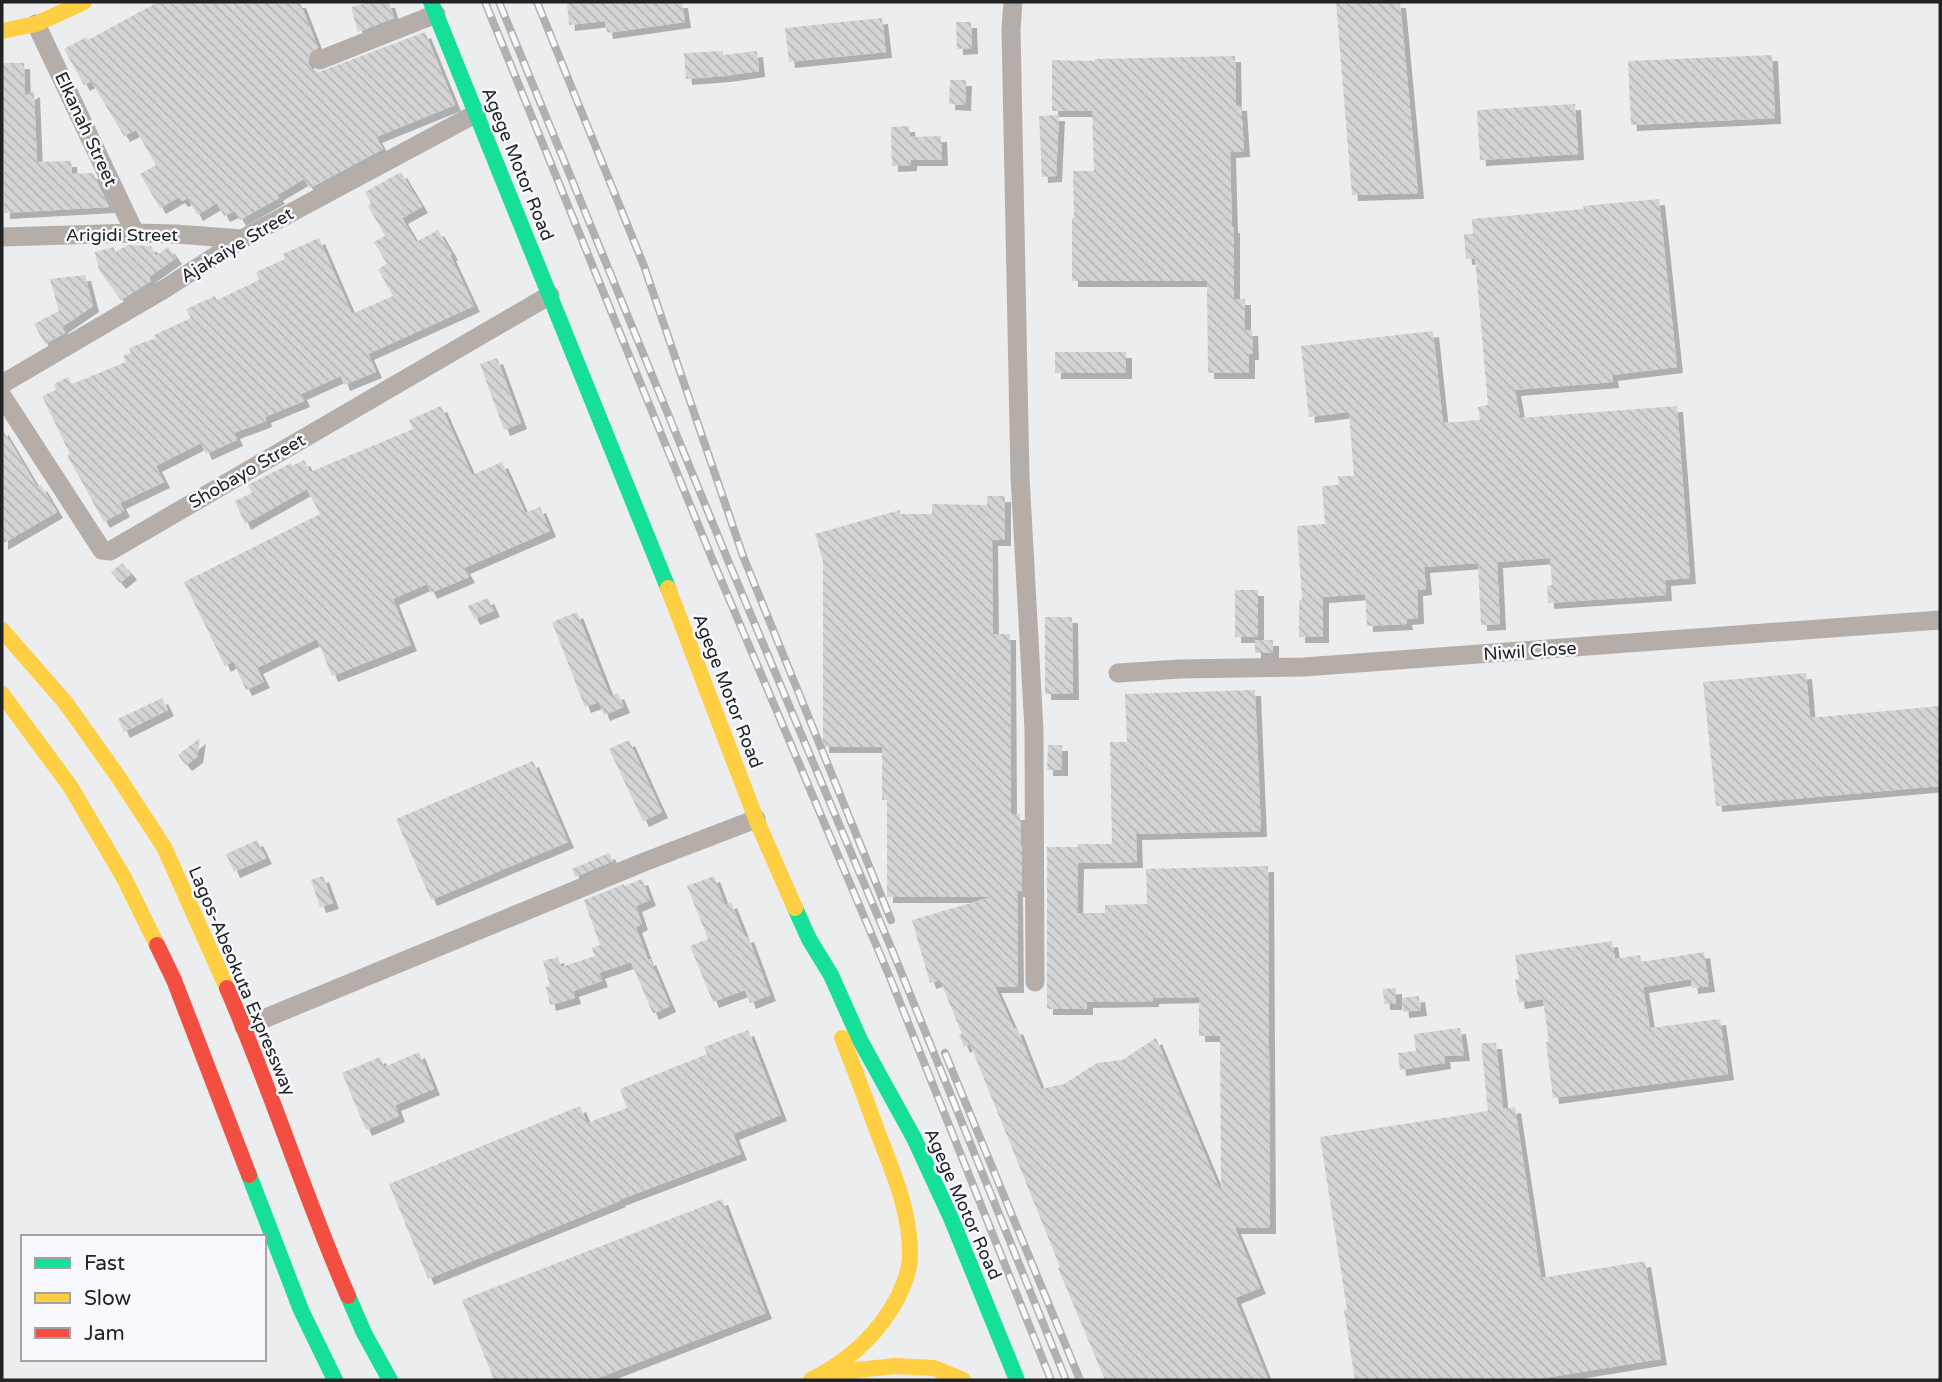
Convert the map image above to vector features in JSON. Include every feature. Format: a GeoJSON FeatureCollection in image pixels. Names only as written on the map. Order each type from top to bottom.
{"type":"FeatureCollection","features":[{"type":"Feature","properties":{"kind":"main road"},"geometry":{"type":"LineString","coordinates":[[2,31],[36,24],[84,2]]}},
{"type":"Feature","properties":{"kind":"main road","name":"Agege Motor Road"},"geometry":{"type":"LineString","coordinates":[[433,8],[551,295],[705,682],[756,819],[809,939],[831,975],[860,1040],[914,1138],[951,1218],[1017,1380]]}},
{"type":"Feature","properties":{"kind":"main road","name":"Lagos-Abeokuta Expressway"},"geometry":{"type":"LineString","coordinates":[[2,631],[65,702],[164,847],[244,1027],[327,1247],[364,1333],[390,1380]]}},
{"type":"Feature","properties":{"kind":"main road"},"geometry":{"type":"LineString","coordinates":[[2,694],[71,786],[124,878],[174,980],[301,1310],[335,1380]]}},
{"type":"Feature","properties":{"kind":"main road"},"geometry":{"type":"LineString","coordinates":[[809,939],[824,990],[901,1192],[910,1259],[903,1284],[877,1332],[819,1377]]}},
{"type":"Feature","properties":{"kind":"main road"},"geometry":{"type":"LineString","coordinates":[[819,1377],[895,1366],[934,1368],[962,1380]]}},
{"type":"Feature","properties":{"kind":"street"},"geometry":{"type":"LineString","coordinates":[[1013,2],[1011,43],[1020,477],[1034,730],[1035,982]]}},
{"type":"Feature","properties":{"kind":"street"},"geometry":{"type":"LineString","coordinates":[[320,60],[433,8]]}},
{"type":"Feature","properties":{"kind":"street","name":"Elkanah Street"},"geometry":{"type":"LineString","coordinates":[[36,24],[135,233]]}},
{"type":"Feature","properties":{"kind":"street","name":"Ajakaiye Street"},"geometry":{"type":"LineString","coordinates":[[2,384],[166,288],[242,239],[477,113]]}},
{"type":"Feature","properties":{"kind":"street","name":"Arigidi Street"},"geometry":{"type":"LineString","coordinates":[[2,237],[176,233],[242,239]]}},
{"type":"Feature","properties":{"kind":"street","name":"Shobayo Street"},"geometry":{"type":"LineString","coordinates":[[2,396],[102,550],[110,551],[551,295]]}},
{"type":"Feature","properties":{"kind":"street","name":"Niwil Close"},"geometry":{"type":"LineString","coordinates":[[1118,673],[1318,666],[1940,620]]}},
{"type":"Feature","properties":{"kind":"street"},"geometry":{"type":"LineString","coordinates":[[244,1027],[756,819]]}},
{"type":"Feature","properties":{"kind":"building"},"geometry":{"type":"Polygon","coordinates":[[[158,2],[300,2],[318,48],[310,53],[308,64],[319,72],[425,32],[455,105],[376,137],[383,149],[310,188],[304,179],[277,195],[279,198],[240,220],[235,211],[224,216],[217,203],[197,215],[188,198],[182,201],[179,197],[160,208],[140,174],[156,165],[136,130],[124,136],[91,81],[84,85],[64,49],[86,37],[88,40],[158,2]]]}},
{"type":"Feature","properties":{"kind":"building"},"geometry":{"type":"Polygon","coordinates":[[[370,2],[389,2],[394,18],[358,32],[351,7],[370,2]]]}},
{"type":"Feature","properties":{"kind":"building"},"geometry":{"type":"Polygon","coordinates":[[[567,2],[682,2],[685,22],[607,33],[605,21],[569,25],[567,2]]]}},
{"type":"Feature","properties":{"kind":"building"},"geometry":{"type":"Polygon","coordinates":[[[1336,2],[1400,2],[1418,193],[1352,195],[1336,2]]]}},
{"type":"Feature","properties":{"kind":"building"},"geometry":{"type":"Polygon","coordinates":[[[882,18],[886,52],[789,62],[785,28],[882,18]]]}},
{"type":"Feature","properties":{"kind":"building"},"geometry":{"type":"Polygon","coordinates":[[[956,22],[971,22],[972,48],[957,49],[956,22]]]}},
{"type":"Feature","properties":{"kind":"building"},"geometry":{"type":"Polygon","coordinates":[[[723,51],[723,55],[757,51],[759,71],[686,79],[684,53],[723,51]]]}},
{"type":"Feature","properties":{"kind":"building"},"geometry":{"type":"Polygon","coordinates":[[[1772,55],[1775,118],[1631,125],[1628,61],[1772,55]]]}},
{"type":"Feature","properties":{"kind":"building"},"geometry":{"type":"Polygon","coordinates":[[[1235,56],[1236,105],[1241,105],[1244,151],[1230,152],[1234,299],[1245,299],[1245,330],[1252,330],[1253,354],[1249,354],[1249,373],[1208,373],[1207,281],[1072,281],[1073,171],[1094,171],[1092,111],[1052,111],[1052,60],[1235,56]]]}},
{"type":"Feature","properties":{"kind":"building"},"geometry":{"type":"Polygon","coordinates":[[[2,63],[24,63],[25,96],[34,91],[37,162],[71,161],[72,174],[93,173],[109,207],[4,213],[2,63]]]}},
{"type":"Feature","properties":{"kind":"building"},"geometry":{"type":"Polygon","coordinates":[[[950,80],[966,80],[965,105],[949,104],[950,80]]]}},
{"type":"Feature","properties":{"kind":"building"},"geometry":{"type":"Polygon","coordinates":[[[1575,104],[1578,154],[1480,160],[1477,110],[1575,104]]]}},
{"type":"Feature","properties":{"kind":"building"},"geometry":{"type":"Polygon","coordinates":[[[1059,115],[1056,176],[1042,177],[1039,116],[1059,115]]]}},
{"type":"Feature","properties":{"kind":"building"},"geometry":{"type":"Polygon","coordinates":[[[909,126],[910,137],[941,136],[942,160],[911,160],[911,165],[892,166],[891,127],[909,126]]]}},
{"type":"Feature","properties":{"kind":"building"},"geometry":{"type":"Polygon","coordinates":[[[401,172],[422,207],[402,218],[416,242],[438,230],[452,254],[450,255],[474,306],[368,354],[376,372],[344,385],[341,376],[301,394],[304,401],[265,417],[266,421],[234,433],[237,440],[206,454],[201,443],[156,466],[164,482],[120,503],[124,511],[104,522],[67,455],[70,454],[42,396],[56,390],[54,384],[68,377],[72,384],[126,362],[123,356],[131,353],[129,348],[156,338],[154,335],[191,318],[186,309],[215,296],[217,300],[259,280],[256,272],[285,259],[283,254],[319,238],[352,314],[393,296],[378,269],[387,264],[374,242],[385,236],[368,206],[371,203],[365,192],[401,172]]]}},
{"type":"Feature","properties":{"kind":"building"},"geometry":{"type":"Polygon","coordinates":[[[1659,199],[1677,367],[1612,375],[1613,382],[1515,390],[1520,418],[1677,406],[1690,578],[1665,580],[1666,595],[1548,603],[1547,586],[1552,585],[1550,558],[1497,562],[1500,624],[1481,625],[1478,563],[1424,567],[1426,589],[1417,590],[1418,618],[1406,619],[1407,624],[1367,626],[1365,594],[1323,597],[1323,637],[1299,637],[1299,600],[1302,600],[1297,526],[1325,524],[1322,486],[1339,485],[1338,476],[1354,476],[1349,412],[1309,417],[1301,346],[1433,331],[1443,423],[1480,420],[1478,407],[1488,405],[1475,258],[1466,259],[1464,234],[1473,234],[1472,219],[1659,199]]]}},
{"type":"Feature","properties":{"kind":"building"},"geometry":{"type":"Polygon","coordinates":[[[128,245],[151,246],[156,256],[168,247],[176,258],[149,277],[151,281],[121,300],[99,270],[95,252],[114,247],[115,252],[128,245]]]}},
{"type":"Feature","properties":{"kind":"building"},"geometry":{"type":"Polygon","coordinates":[[[85,275],[93,306],[62,327],[65,333],[45,344],[34,324],[59,311],[50,279],[85,275]]]}},
{"type":"Feature","properties":{"kind":"building"},"geometry":{"type":"Polygon","coordinates":[[[1055,352],[1126,352],[1126,373],[1055,373],[1055,352]]]}},
{"type":"Feature","properties":{"kind":"building"},"geometry":{"type":"Polygon","coordinates":[[[497,358],[521,423],[504,430],[480,364],[497,358]]]}},
{"type":"Feature","properties":{"kind":"building"},"geometry":{"type":"Polygon","coordinates":[[[441,406],[472,475],[502,462],[525,513],[540,507],[550,531],[464,568],[469,577],[431,593],[427,584],[393,599],[411,645],[332,676],[317,639],[257,668],[264,682],[246,690],[233,661],[225,666],[184,582],[320,514],[307,489],[245,524],[235,501],[252,493],[248,485],[291,463],[292,466],[304,460],[310,472],[413,429],[409,420],[441,406]]]}},
{"type":"Feature","properties":{"kind":"building"},"geometry":{"type":"Polygon","coordinates":[[[2,428],[37,487],[41,485],[57,512],[2,544],[2,428]]]}},
{"type":"Feature","properties":{"kind":"building"},"geometry":{"type":"Polygon","coordinates":[[[987,496],[1005,496],[1005,540],[992,540],[993,634],[1010,634],[1011,814],[1020,814],[1022,847],[1022,891],[1017,891],[1018,987],[995,987],[1014,1029],[1017,1028],[1041,1089],[1064,1084],[1097,1063],[1122,1060],[1156,1038],[1221,1193],[1220,1036],[1199,1036],[1199,997],[1087,1002],[1087,1009],[1047,1009],[1047,847],[1112,844],[1110,742],[1127,742],[1125,694],[1255,690],[1261,831],[1136,834],[1137,862],[1078,863],[1077,913],[1105,913],[1105,905],[1147,904],[1146,869],[1268,866],[1270,1228],[1235,1228],[1260,1288],[1235,1298],[1268,1380],[1105,1380],[970,1044],[964,1047],[959,1035],[962,1034],[940,980],[930,983],[912,920],[992,897],[887,897],[887,800],[882,800],[882,747],[823,747],[823,561],[815,534],[900,510],[900,514],[932,514],[932,504],[987,505],[987,496]]]}},
{"type":"Feature","properties":{"kind":"building"},"geometry":{"type":"Polygon","coordinates":[[[122,563],[131,574],[120,583],[111,572],[122,563]]]}},
{"type":"Feature","properties":{"kind":"building"},"geometry":{"type":"Polygon","coordinates":[[[1235,590],[1258,590],[1258,637],[1235,637],[1235,590]]]}},
{"type":"Feature","properties":{"kind":"building"},"geometry":{"type":"Polygon","coordinates":[[[488,598],[494,611],[474,619],[468,606],[488,598]]]}},
{"type":"Feature","properties":{"kind":"building"},"geometry":{"type":"Polygon","coordinates":[[[577,612],[610,696],[618,693],[624,707],[604,715],[599,702],[585,707],[552,622],[577,612]]]}},
{"type":"Feature","properties":{"kind":"building"},"geometry":{"type":"Polygon","coordinates":[[[1045,617],[1072,617],[1073,694],[1045,694],[1045,617]]]}},
{"type":"Feature","properties":{"kind":"building"},"geometry":{"type":"Polygon","coordinates":[[[1255,640],[1273,640],[1273,653],[1255,653],[1255,640]]]}},
{"type":"Feature","properties":{"kind":"building"},"geometry":{"type":"Polygon","coordinates":[[[1806,673],[1810,718],[1940,706],[1940,786],[1716,806],[1703,682],[1806,673]]]}},
{"type":"Feature","properties":{"kind":"building"},"geometry":{"type":"Polygon","coordinates":[[[162,698],[168,710],[124,732],[118,719],[162,698]]]}},
{"type":"Feature","properties":{"kind":"building"},"geometry":{"type":"Polygon","coordinates":[[[200,738],[197,757],[186,765],[178,755],[200,738]]]}},
{"type":"Feature","properties":{"kind":"building"},"geometry":{"type":"Polygon","coordinates":[[[629,740],[662,812],[643,821],[609,749],[629,740]]]}},
{"type":"Feature","properties":{"kind":"building"},"geometry":{"type":"Polygon","coordinates":[[[1048,745],[1062,745],[1062,770],[1047,770],[1048,745]]]}},
{"type":"Feature","properties":{"kind":"building"},"geometry":{"type":"Polygon","coordinates":[[[533,761],[568,842],[431,900],[396,819],[533,761]]]}},
{"type":"Feature","properties":{"kind":"building"},"geometry":{"type":"Polygon","coordinates":[[[257,840],[266,858],[234,872],[226,854],[257,840]]]}},
{"type":"Feature","properties":{"kind":"building"},"geometry":{"type":"Polygon","coordinates":[[[609,853],[613,861],[575,877],[572,869],[609,853]]]}},
{"type":"Feature","properties":{"kind":"building"},"geometry":{"type":"Polygon","coordinates":[[[323,876],[333,903],[320,907],[311,880],[323,876]]]}},
{"type":"Feature","properties":{"kind":"building"},"geometry":{"type":"Polygon","coordinates":[[[714,876],[725,905],[731,902],[745,937],[748,936],[770,995],[750,1003],[745,990],[713,1002],[690,946],[708,939],[687,886],[714,876]]]}},
{"type":"Feature","properties":{"kind":"building"},"geometry":{"type":"Polygon","coordinates":[[[642,879],[650,900],[636,906],[642,924],[636,927],[670,1006],[653,1014],[631,962],[599,973],[602,981],[573,991],[575,998],[550,1005],[546,987],[550,986],[543,961],[558,957],[561,967],[595,956],[592,948],[600,945],[584,900],[642,879]]]}},
{"type":"Feature","properties":{"kind":"building"},"geometry":{"type":"Polygon","coordinates":[[[1612,941],[1615,959],[1640,955],[1641,962],[1704,952],[1709,986],[1692,988],[1691,979],[1643,987],[1650,1028],[1720,1019],[1728,1074],[1553,1098],[1543,999],[1519,1003],[1515,955],[1612,941]]]}},
{"type":"Feature","properties":{"kind":"building"},"geometry":{"type":"Polygon","coordinates":[[[1396,988],[1396,1004],[1384,1004],[1383,989],[1396,988]]]}},
{"type":"Feature","properties":{"kind":"building"},"geometry":{"type":"Polygon","coordinates":[[[1419,996],[1421,1010],[1403,1012],[1402,998],[1419,996]]]}},
{"type":"Feature","properties":{"kind":"building"},"geometry":{"type":"Polygon","coordinates":[[[1460,1028],[1464,1055],[1444,1056],[1445,1063],[1400,1070],[1398,1053],[1416,1051],[1414,1034],[1460,1028]]]}},
{"type":"Feature","properties":{"kind":"building"},"geometry":{"type":"Polygon","coordinates":[[[748,1030],[781,1115],[733,1134],[741,1154],[619,1200],[428,1279],[389,1184],[580,1106],[587,1123],[627,1108],[620,1089],[707,1054],[704,1047],[748,1030]]]}},
{"type":"Feature","properties":{"kind":"building"},"geometry":{"type":"Polygon","coordinates":[[[1481,1043],[1496,1043],[1503,1109],[1515,1107],[1541,1278],[1645,1261],[1661,1359],[1532,1380],[1355,1380],[1344,1310],[1347,1309],[1320,1137],[1488,1111],[1481,1043]]]}},
{"type":"Feature","properties":{"kind":"building"},"geometry":{"type":"Polygon","coordinates":[[[419,1052],[434,1089],[395,1105],[399,1116],[366,1130],[342,1073],[380,1057],[384,1067],[419,1052]]]}},
{"type":"Feature","properties":{"kind":"building"},"geometry":{"type":"Polygon","coordinates":[[[722,1199],[766,1313],[593,1380],[494,1380],[462,1300],[722,1199]]]}},
{"type":"Feature","properties":{"kind":"railway"},"geometry":{"type":"LineString","coordinates":[[485,2],[713,561],[891,980],[1051,1380]]}},
{"type":"Feature","properties":{"kind":"railway"},"geometry":{"type":"LineString","coordinates":[[499,2],[727,558],[895,957],[1066,1380]]}},
{"type":"Feature","properties":{"kind":"railway"},"geometry":{"type":"LineString","coordinates":[[537,2],[644,266],[743,556],[891,920]]}},
{"type":"Feature","properties":{"kind":"railway"},"geometry":{"type":"LineString","coordinates":[[945,1053],[1080,1380]]}},
{"type":"Feature","properties":{"kind":"traffic: fast"},"geometry":{"type":"LineString","coordinates":[[431,2],[668,588]]}},
{"type":"Feature","properties":{"kind":"traffic: fast"},"geometry":{"type":"LineString","coordinates":[[795,908],[809,939],[831,975],[860,1040],[914,1138],[951,1218],[1017,1380]]}},
{"type":"Feature","properties":{"kind":"traffic: fast"},"geometry":{"type":"LineString","coordinates":[[249,1175],[301,1310],[335,1380]]}},
{"type":"Feature","properties":{"kind":"traffic: fast"},"geometry":{"type":"LineString","coordinates":[[348,1296],[364,1333],[390,1380]]}},
{"type":"Feature","properties":{"kind":"traffic: slow"},"geometry":{"type":"LineString","coordinates":[[2,31],[36,24],[84,2]]}},
{"type":"Feature","properties":{"kind":"traffic: slow"},"geometry":{"type":"LineString","coordinates":[[668,588],[756,819],[795,908]]}},
{"type":"Feature","properties":{"kind":"traffic: slow"},"geometry":{"type":"LineString","coordinates":[[2,630],[65,702],[164,847],[227,988]]}},
{"type":"Feature","properties":{"kind":"traffic: slow"},"geometry":{"type":"LineString","coordinates":[[2,694],[70,786],[124,878],[157,945]]}},
{"type":"Feature","properties":{"kind":"traffic: slow"},"geometry":{"type":"LineString","coordinates":[[811,1380],[838,1364],[872,1335],[898,1297],[910,1261],[908,1224],[900,1193],[842,1038]]}},
{"type":"Feature","properties":{"kind":"traffic: slow"},"geometry":{"type":"LineString","coordinates":[[829,1373],[895,1366],[934,1368],[963,1380]]}},
{"type":"Feature","properties":{"kind":"traffic: jam"},"geometry":{"type":"LineString","coordinates":[[157,945],[174,980],[249,1175]]}},
{"type":"Feature","properties":{"kind":"traffic: jam"},"geometry":{"type":"LineString","coordinates":[[227,988],[348,1296]]}}]}
